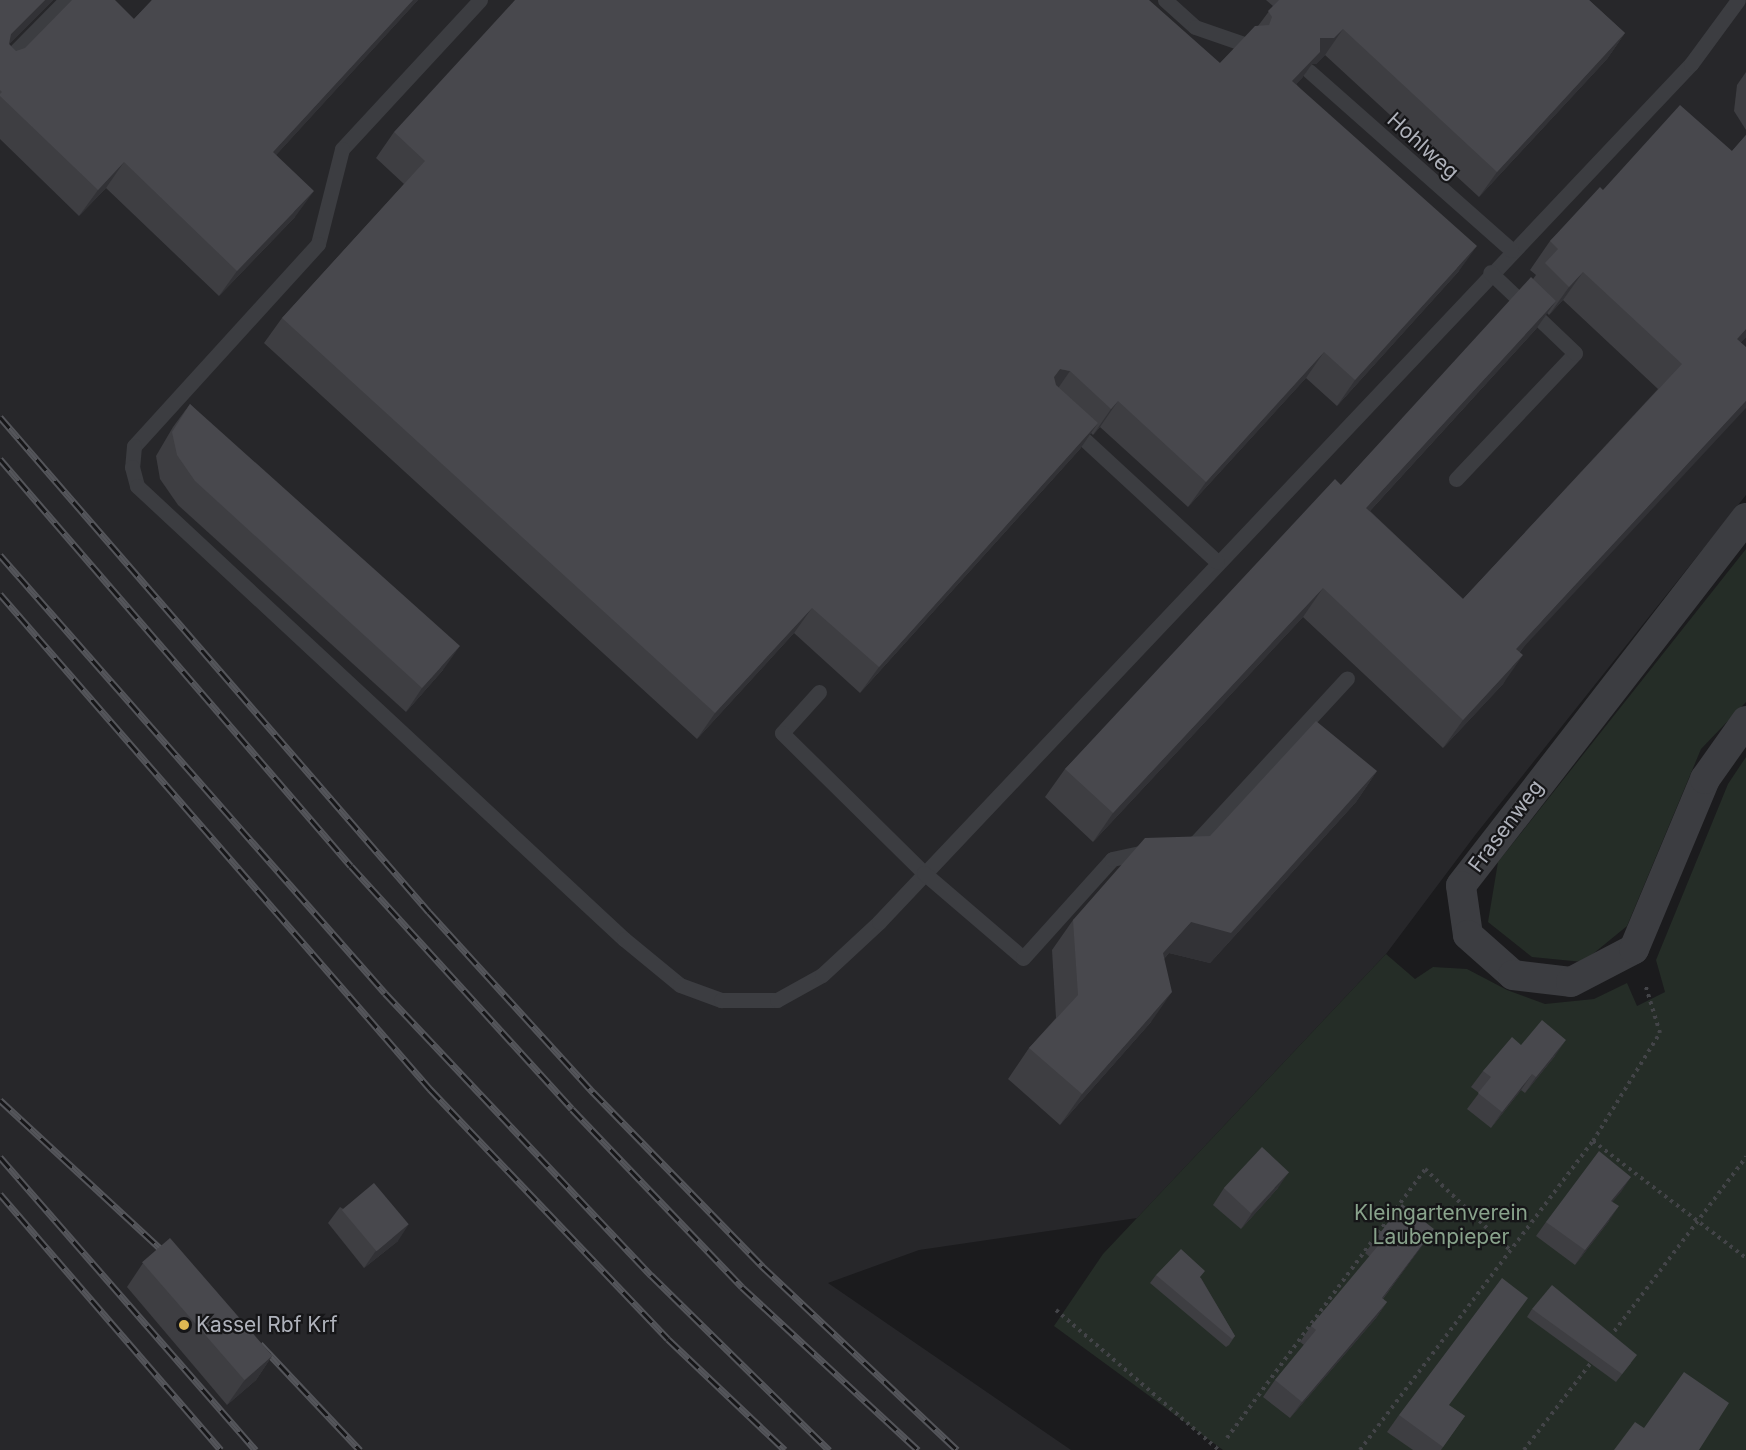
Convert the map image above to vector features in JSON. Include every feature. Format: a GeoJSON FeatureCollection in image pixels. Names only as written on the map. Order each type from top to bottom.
{"type":"FeatureCollection","features":[{"type":"Feature","properties":{"kind":"street","name":"Frasenweg"},"geometry":{"type":"LineString","coordinates":[[1634,949],[1571,982],[1513,975],[1468,936],[1461,886],[1746,518]]}},
{"type":"Feature","properties":{"kind":"street"},"geometry":{"type":"LineString","coordinates":[[1634,949],[1705,779],[1746,721]]}},
{"type":"Feature","properties":{"kind":"lane"},"geometry":{"type":"LineString","coordinates":[[0,67],[66,0]]}},
{"type":"Feature","properties":{"kind":"lane"},"geometry":{"type":"LineString","coordinates":[[480,0],[342,149],[318,244],[134,446],[132,467],[137,486],[624,939],[680,985],[721,1000],[777,1000],[822,975],[924,873],[1490,272],[1691,64],[1738,0]]}},
{"type":"Feature","properties":{"kind":"lane"},"geometry":{"type":"LineString","coordinates":[[1165,0],[1195,27],[1244,44]]}},
{"type":"Feature","properties":{"kind":"lane","name":"Hohlweg"},"geometry":{"type":"LineString","coordinates":[[1309,71],[1511,250]]}},
{"type":"Feature","properties":{"kind":"lane"},"geometry":{"type":"LineString","coordinates":[[1456,479],[1575,353],[1490,272]]}},
{"type":"Feature","properties":{"kind":"lane"},"geometry":{"type":"LineString","coordinates":[[1063,419],[1217,562]]}},
{"type":"Feature","properties":{"kind":"lane"},"geometry":{"type":"LineString","coordinates":[[819,692],[782,734],[924,873],[1023,958],[1112,859],[1195,843],[1347,678]]}},
{"type":"Feature","properties":{"kind":"path"},"geometry":{"type":"LineString","coordinates":[[1360,1450],[1593,1141],[1660,1033],[1634,949]]}},
{"type":"Feature","properties":{"kind":"path"},"geometry":{"type":"LineString","coordinates":[[1593,1141],[1746,1258]]}},
{"type":"Feature","properties":{"kind":"path"},"geometry":{"type":"LineString","coordinates":[[1604,1346],[1746,1157]]}},
{"type":"Feature","properties":{"kind":"path"},"geometry":{"type":"LineString","coordinates":[[1227,1438],[1425,1169],[1510,1250]]}},
{"type":"Feature","properties":{"kind":"path"},"geometry":{"type":"LineString","coordinates":[[1056,1310],[1219,1450]]}},
{"type":"Feature","properties":{"kind":"path"},"geometry":{"type":"LineString","coordinates":[[1524,1450],[1597,1355]]}},
{"type":"Feature","properties":{"kind":"shaded area"},"geometry":{"type":"Polygon","coordinates":[[[0,0],[1746,0],[1746,495],[1476,834],[1386,954],[1137,1218],[919,1250],[828,1283],[1071,1450],[0,1450],[0,0]]]}},
{"type":"Feature","properties":{"kind":"green space"},"geometry":{"type":"Polygon","coordinates":[[[1746,549],[1746,702],[1701,749],[1627,926],[1583,962],[1532,957],[1488,922],[1498,862],[1746,549]]]}},
{"type":"Feature","properties":{"kind":"green space","name":"Kleingartenverein Laubenpieper"},"geometry":{"type":"Polygon","coordinates":[[[1746,757],[1746,1450],[1223,1450],[1054,1326],[1103,1254],[1386,954],[1415,979],[1433,967],[1467,969],[1507,990],[1545,1004],[1594,999],[1627,983],[1637,1006],[1665,992],[1656,960],[1728,784],[1746,757]]]}},
{"type":"Feature","properties":{"kind":"building"},"geometry":{"type":"Polygon","coordinates":[[[0,0],[45,0],[11,34],[9,44],[16,51],[25,48],[72,0],[115,0],[134,19],[152,0],[413,0],[273,152],[314,191],[237,271],[124,162],[98,190],[0,96],[2,92],[0,90],[0,0]]]}},
{"type":"Feature","properties":{"kind":"building"},"geometry":{"type":"Polygon","coordinates":[[[515,0],[1149,0],[1220,63],[1255,26],[1269,25],[1272,17],[1268,11],[1279,0],[1589,0],[1625,33],[1497,172],[1343,29],[1334,38],[1320,38],[1320,52],[1292,81],[1477,246],[1355,380],[1324,352],[1206,482],[1118,401],[1111,409],[1070,371],[1060,369],[1054,377],[1056,385],[1098,423],[879,667],[812,608],[715,713],[282,318],[425,161],[394,132],[515,0]]]}},
{"type":"Feature","properties":{"kind":"building"},"geometry":{"type":"Polygon","coordinates":[[[1680,105],[1732,151],[1746,135],[1746,329],[1737,339],[1746,347],[1746,401],[1516,649],[1523,655],[1463,720],[1323,588],[1113,813],[1065,769],[1335,479],[1341,485],[1531,277],[1556,301],[1366,508],[1463,599],[1682,364],[1583,272],[1569,287],[1545,263],[1558,249],[1550,241],[1600,187],[1603,190],[1680,105]]]}},
{"type":"Feature","properties":{"kind":"building"},"geometry":{"type":"Polygon","coordinates":[[[190,404],[460,646],[422,688],[195,481],[177,455],[172,432],[190,404]]]}},
{"type":"Feature","properties":{"kind":"building"},"geometry":{"type":"Polygon","coordinates":[[[1316,721],[1377,771],[1231,933],[1191,922],[1163,953],[1172,992],[1082,1094],[1029,1048],[1078,995],[1073,920],[1145,838],[1210,836],[1316,721]]]}},
{"type":"Feature","properties":{"kind":"building"},"geometry":{"type":"Polygon","coordinates":[[[1542,1020],[1566,1040],[1536,1077],[1532,1074],[1502,1112],[1478,1093],[1491,1077],[1483,1071],[1512,1037],[1521,1045],[1542,1020]]]}},
{"type":"Feature","properties":{"kind":"building"},"geometry":{"type":"Polygon","coordinates":[[[1262,1147],[1289,1172],[1251,1213],[1224,1188],[1262,1147]]]}},
{"type":"Feature","properties":{"kind":"building"},"geometry":{"type":"Polygon","coordinates":[[[1599,1151],[1631,1177],[1611,1201],[1619,1206],[1585,1250],[1546,1222],[1599,1151]]]}},
{"type":"Feature","properties":{"kind":"building"},"geometry":{"type":"Polygon","coordinates":[[[374,1183],[409,1224],[377,1251],[342,1210],[374,1183]]]}},
{"type":"Feature","properties":{"kind":"building"},"geometry":{"type":"Polygon","coordinates":[[[1402,1204],[1434,1229],[1382,1298],[1387,1302],[1302,1402],[1275,1380],[1316,1330],[1311,1326],[1382,1241],[1377,1237],[1402,1204]]]}},
{"type":"Feature","properties":{"kind":"building"},"geometry":{"type":"Polygon","coordinates":[[[170,1238],[272,1356],[244,1380],[142,1262],[170,1238]]]}},
{"type":"Feature","properties":{"kind":"building"},"geometry":{"type":"Polygon","coordinates":[[[1181,1249],[1205,1271],[1200,1277],[1235,1336],[1232,1339],[1156,1275],[1181,1249]]]}},
{"type":"Feature","properties":{"kind":"building"},"geometry":{"type":"Polygon","coordinates":[[[1502,1278],[1528,1298],[1449,1405],[1465,1416],[1443,1447],[1399,1415],[1502,1278]]]}},
{"type":"Feature","properties":{"kind":"building"},"geometry":{"type":"Polygon","coordinates":[[[1552,1285],[1637,1355],[1622,1374],[1532,1309],[1552,1285]]]}},
{"type":"Feature","properties":{"kind":"building"},"geometry":{"type":"Polygon","coordinates":[[[1684,1372],[1729,1403],[1699,1450],[1614,1450],[1635,1422],[1644,1428],[1684,1372]]]}},
{"type":"Feature","properties":{"kind":"railway"},"geometry":{"type":"LineString","coordinates":[[0,417],[429,912],[593,1092],[762,1266],[957,1450]]}},
{"type":"Feature","properties":{"kind":"railway"},"geometry":{"type":"LineString","coordinates":[[0,459],[351,866],[572,1109],[742,1287],[918,1450]]}},
{"type":"Feature","properties":{"kind":"railway"},"geometry":{"type":"LineString","coordinates":[[0,555],[385,993],[651,1275],[829,1450]]}},
{"type":"Feature","properties":{"kind":"railway"},"geometry":{"type":"LineString","coordinates":[[0,594],[430,1089],[668,1339],[785,1450]]}},
{"type":"Feature","properties":{"kind":"railway"},"geometry":{"type":"LineString","coordinates":[[0,1100],[172,1259]]}},
{"type":"Feature","properties":{"kind":"railway"},"geometry":{"type":"LineString","coordinates":[[0,1157],[256,1450]]}},
{"type":"Feature","properties":{"kind":"railway"},"geometry":{"type":"LineString","coordinates":[[0,1194],[221,1450]]}},
{"type":"Feature","properties":{"kind":"railway"},"geometry":{"type":"LineString","coordinates":[[260,1344],[360,1450]]}},
{"type":"Feature","properties":{"kind":"place","name":"Kassel Rbf Krf"},"geometry":{"type":"Point","coordinates":[184,1325]}}]}
